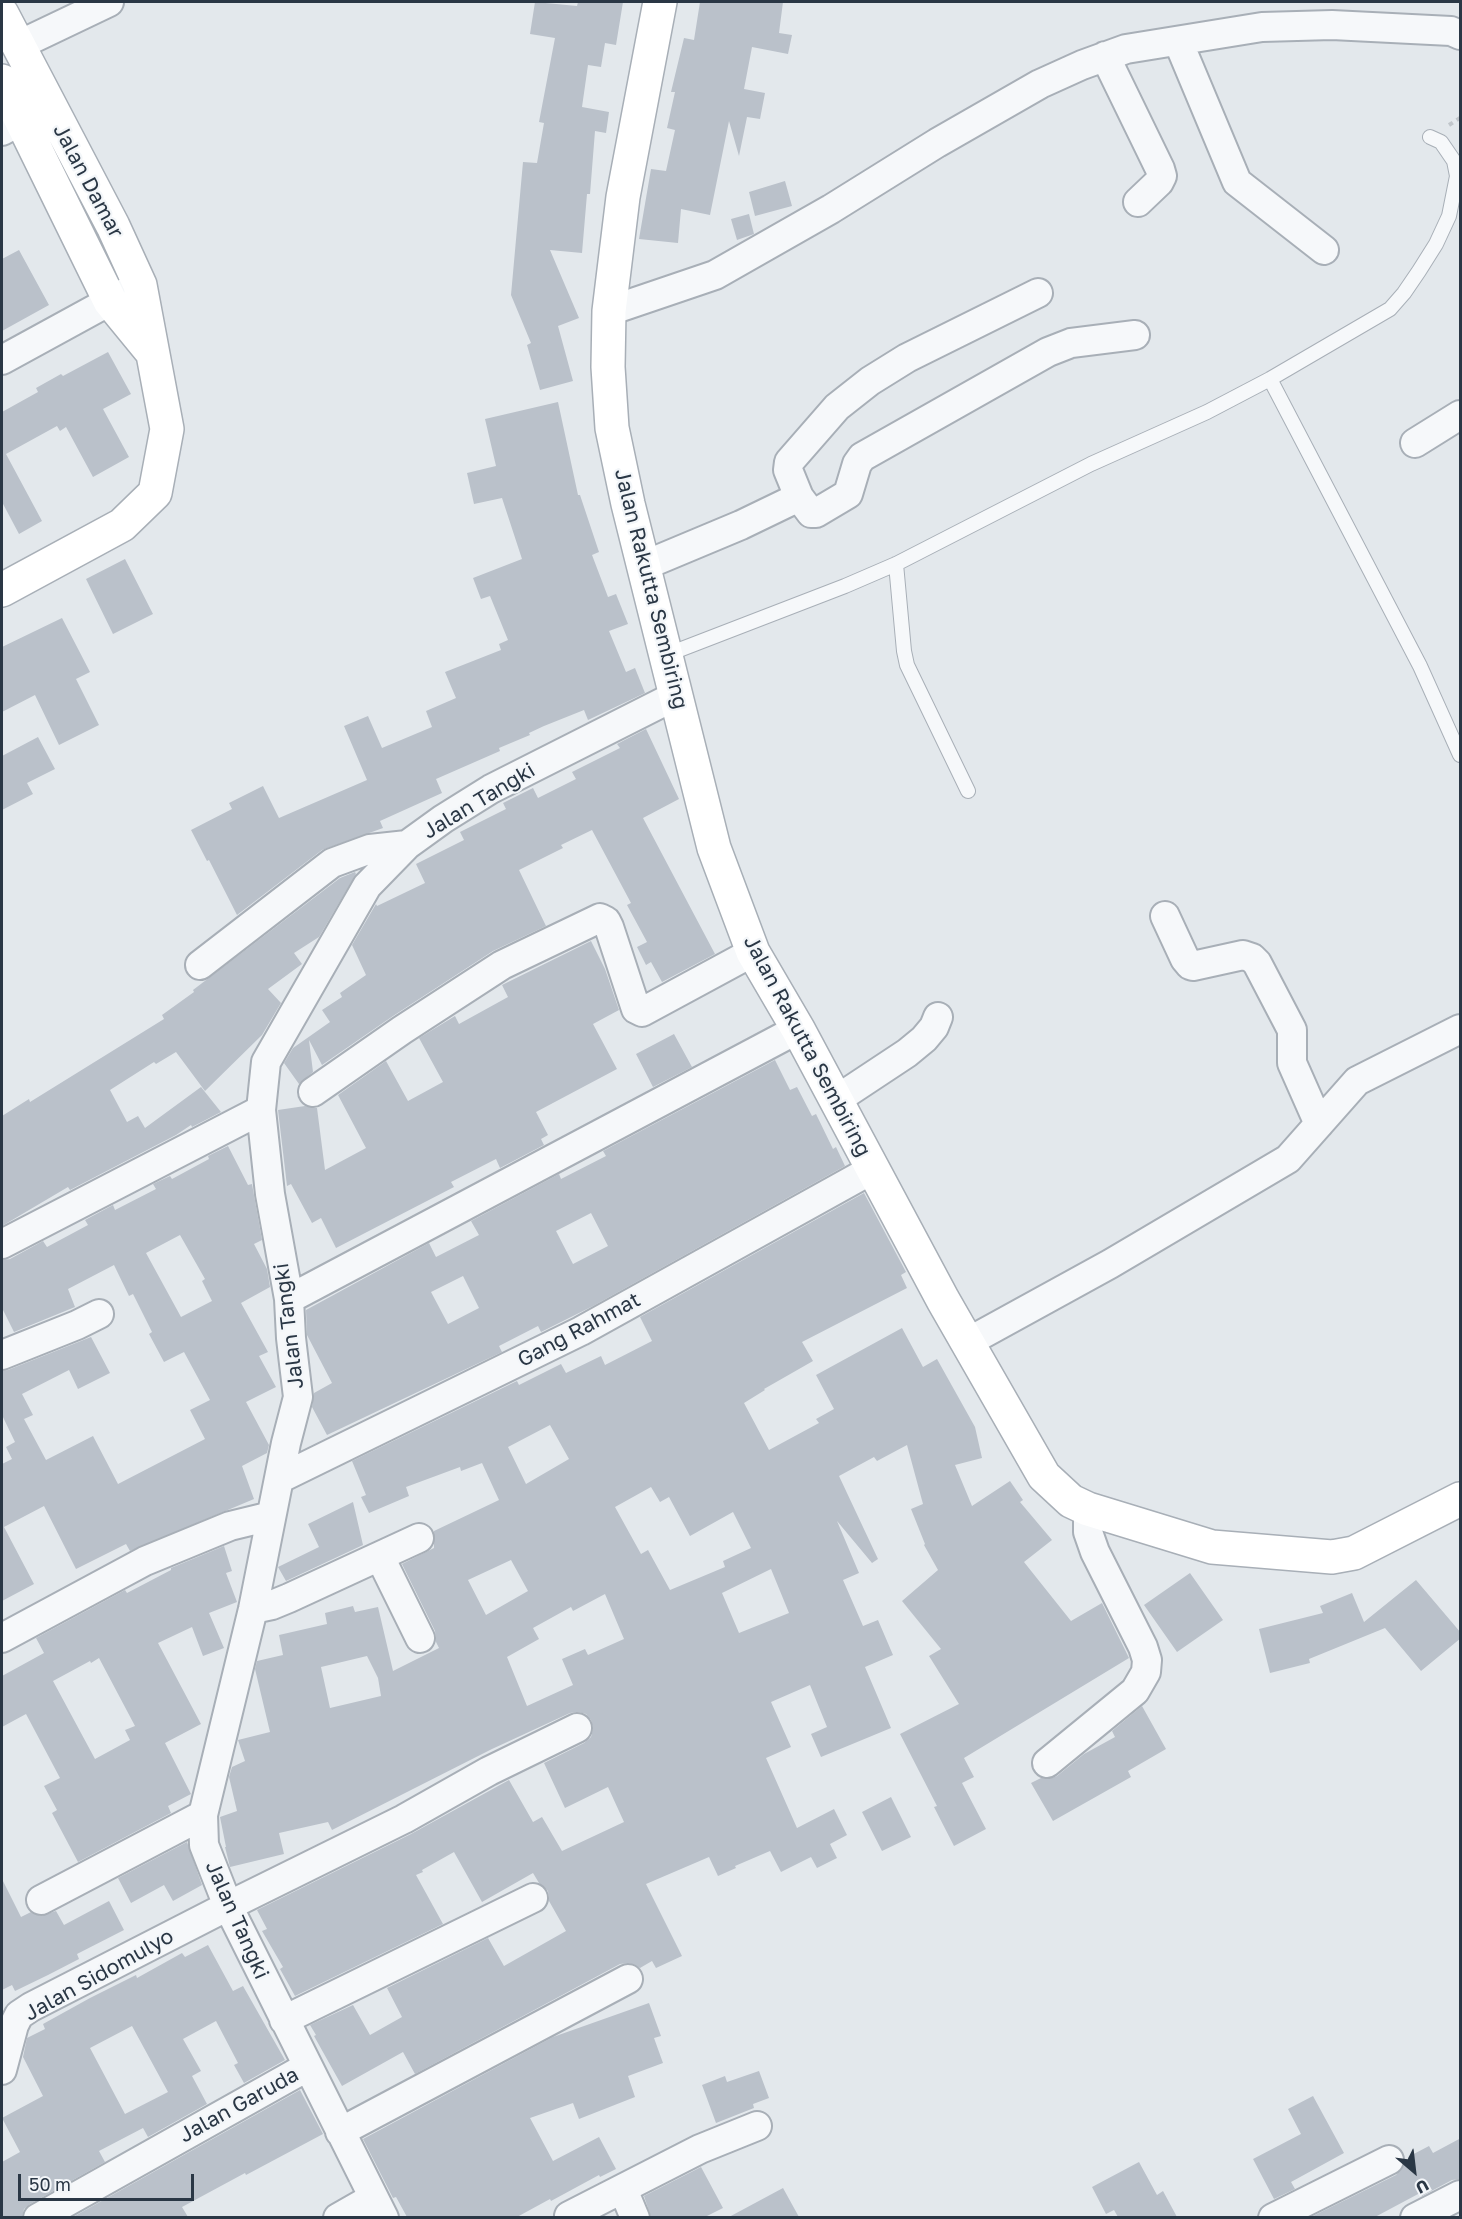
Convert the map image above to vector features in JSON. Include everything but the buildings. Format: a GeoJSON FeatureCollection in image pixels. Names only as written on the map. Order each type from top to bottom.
{"type":"FeatureCollection","features":[{"type":"Feature","properties":{"kind":"main road","name":"Jalan Rakutta Sembiring"},"geometry":{"type":"LineString","coordinates":[[660,2],[623,197],[609,311],[608,367],[612,428],[628,504],[714,849],[753,952],[798,1029],[943,1300],[1044,1476],[1071,1501],[1088,1509],[1212,1547],[1332,1557],[1354,1553],[1461,1499]]}},
{"type":"Feature","properties":{"kind":"main road","name":"Jalan Damar"},"geometry":{"type":"LineString","coordinates":[[2,14],[113,226],[140,285],[167,429],[155,493],[122,525],[2,590]]}},
{"type":"Feature","properties":{"kind":"main road","name":"Jalan Damar"},"geometry":{"type":"LineString","coordinates":[[2,81],[12,125],[110,301],[154,355]]}},
{"type":"Feature","properties":{"kind":"street"},"geometry":{"type":"LineString","coordinates":[[19,45],[109,2]]}},
{"type":"Feature","properties":{"kind":"street"},"geometry":{"type":"LineString","coordinates":[[609,311],[715,275],[831,209],[937,143],[1040,84],[1126,49],[1262,27],[1332,25],[1451,31],[1461,35]]}},
{"type":"Feature","properties":{"kind":"street"},"geometry":{"type":"LineString","coordinates":[[1178,41],[1237,182],[1324,250]]}},
{"type":"Feature","properties":{"kind":"street"},"geometry":{"type":"LineString","coordinates":[[1105,56],[1160,169],[1161,176],[1158,182],[1138,202]]}},
{"type":"Feature","properties":{"kind":"street"},"geometry":{"type":"LineString","coordinates":[[2,360],[140,285]]}},
{"type":"Feature","properties":{"kind":"street"},"geometry":{"type":"LineString","coordinates":[[1038,293],[907,358],[870,381],[837,407],[789,462],[788,470],[800,497],[811,513],[816,513],[850,491],[857,464],[862,457],[1059,346],[1134,335]]}},
{"type":"Feature","properties":{"kind":"street"},"geometry":{"type":"LineString","coordinates":[[1415,443],[1461,415]]}},
{"type":"Feature","properties":{"kind":"street"},"geometry":{"type":"LineString","coordinates":[[644,566],[800,497]]}},
{"type":"Feature","properties":{"kind":"street","name":"Jalan Tangki"},"geometry":{"type":"LineString","coordinates":[[379,2207],[228,1906],[204,1845],[203,1815],[253,1609],[298,1397],[289,1299],[270,1194],[261,1110],[266,1062],[367,886],[407,845],[442,819],[491,789],[677,695]]}},
{"type":"Feature","properties":{"kind":"street"},"geometry":{"type":"LineString","coordinates":[[200,965],[332,863],[370,849],[407,845]]}},
{"type":"Feature","properties":{"kind":"street"},"geometry":{"type":"LineString","coordinates":[[1165,916],[1185,960],[1190,965],[1244,955],[1257,963],[1292,1030],[1292,1063],[1319,1124]]}},
{"type":"Feature","properties":{"kind":"street"},"geometry":{"type":"LineString","coordinates":[[313,1092],[402,1030],[502,965],[600,918],[606,921],[609,927],[636,1009],[642,1012],[753,952]]}},
{"type":"Feature","properties":{"kind":"street"},"geometry":{"type":"LineString","coordinates":[[836,1100],[907,1053],[924,1039],[934,1027],[938,1017]]}},
{"type":"Feature","properties":{"kind":"street"},"geometry":{"type":"LineString","coordinates":[[289,1299],[798,1029]]}},
{"type":"Feature","properties":{"kind":"street"},"geometry":{"type":"LineString","coordinates":[[968,1342],[1110,1264],[1288,1159],[1352,1086],[1364,1076],[1461,1029]]}},
{"type":"Feature","properties":{"kind":"street"},"geometry":{"type":"LineString","coordinates":[[2,1244],[261,1110]]}},
{"type":"Feature","properties":{"kind":"street","name":"Gang Rahmat"},"geometry":{"type":"LineString","coordinates":[[279,1479],[581,1331],[873,1169]]}},
{"type":"Feature","properties":{"kind":"street"},"geometry":{"type":"LineString","coordinates":[[2,1355],[99,1314]]}},
{"type":"Feature","properties":{"kind":"street"},"geometry":{"type":"LineString","coordinates":[[1047,1763],[1135,1691],[1146,1672],[1147,1660],[1143,1647],[1095,1552],[1088,1532],[1088,1509]]}},
{"type":"Feature","properties":{"kind":"street"},"geometry":{"type":"LineString","coordinates":[[2,1638],[145,1561],[230,1526],[271,1516]]}},
{"type":"Feature","properties":{"kind":"street"},"geometry":{"type":"LineString","coordinates":[[253,1609],[272,1605],[420,1538]]}},
{"type":"Feature","properties":{"kind":"street"},"geometry":{"type":"LineString","coordinates":[[380,1557],[420,1638]]}},
{"type":"Feature","properties":{"kind":"street","name":"Jalan Sidomulyo"},"geometry":{"type":"LineString","coordinates":[[2,2064],[19,2015],[31,2007],[404,1819],[489,1771],[577,1728]]}},
{"type":"Feature","properties":{"kind":"street"},"geometry":{"type":"LineString","coordinates":[[41,1900],[203,1815]]}},
{"type":"Feature","properties":{"kind":"street"},"geometry":{"type":"LineString","coordinates":[[284,2020],[533,1898]]}},
{"type":"Feature","properties":{"kind":"street"},"geometry":{"type":"LineString","coordinates":[[340,2132],[628,1979]]}},
{"type":"Feature","properties":{"kind":"street","name":"Jalan Garuda"},"geometry":{"type":"LineString","coordinates":[[38,2217],[307,2067],[304,2060]]}},
{"type":"Feature","properties":{"kind":"street"},"geometry":{"type":"LineString","coordinates":[[569,2216],[700,2149],[757,2127]]}},
{"type":"Feature","properties":{"kind":"street"},"geometry":{"type":"LineString","coordinates":[[1273,2217],[1323,2207],[1389,2160]]}},
{"type":"Feature","properties":{"kind":"street"},"geometry":{"type":"LineString","coordinates":[[623,2189],[635,2217]]}},
{"type":"Feature","properties":{"kind":"street"},"geometry":{"type":"LineString","coordinates":[[1419,2217],[1461,2194]]}},
{"type":"Feature","properties":{"kind":"street"},"geometry":{"type":"LineString","coordinates":[[338,2217],[379,2207]]}},
{"type":"Feature","properties":{"kind":"lane"},"geometry":{"type":"LineString","coordinates":[[666,655],[896,564],[1091,464],[1207,412],[1270,379],[1390,309],[1419,271],[1436,244],[1449,216],[1457,176],[1454,160],[1442,142],[1430,137]]}},
{"type":"Feature","properties":{"kind":"lane"},"geometry":{"type":"LineString","coordinates":[[1270,379],[1419,666],[1461,756]]}},
{"type":"Feature","properties":{"kind":"lane"},"geometry":{"type":"LineString","coordinates":[[896,564],[907,665],[968,791]]}}]}
